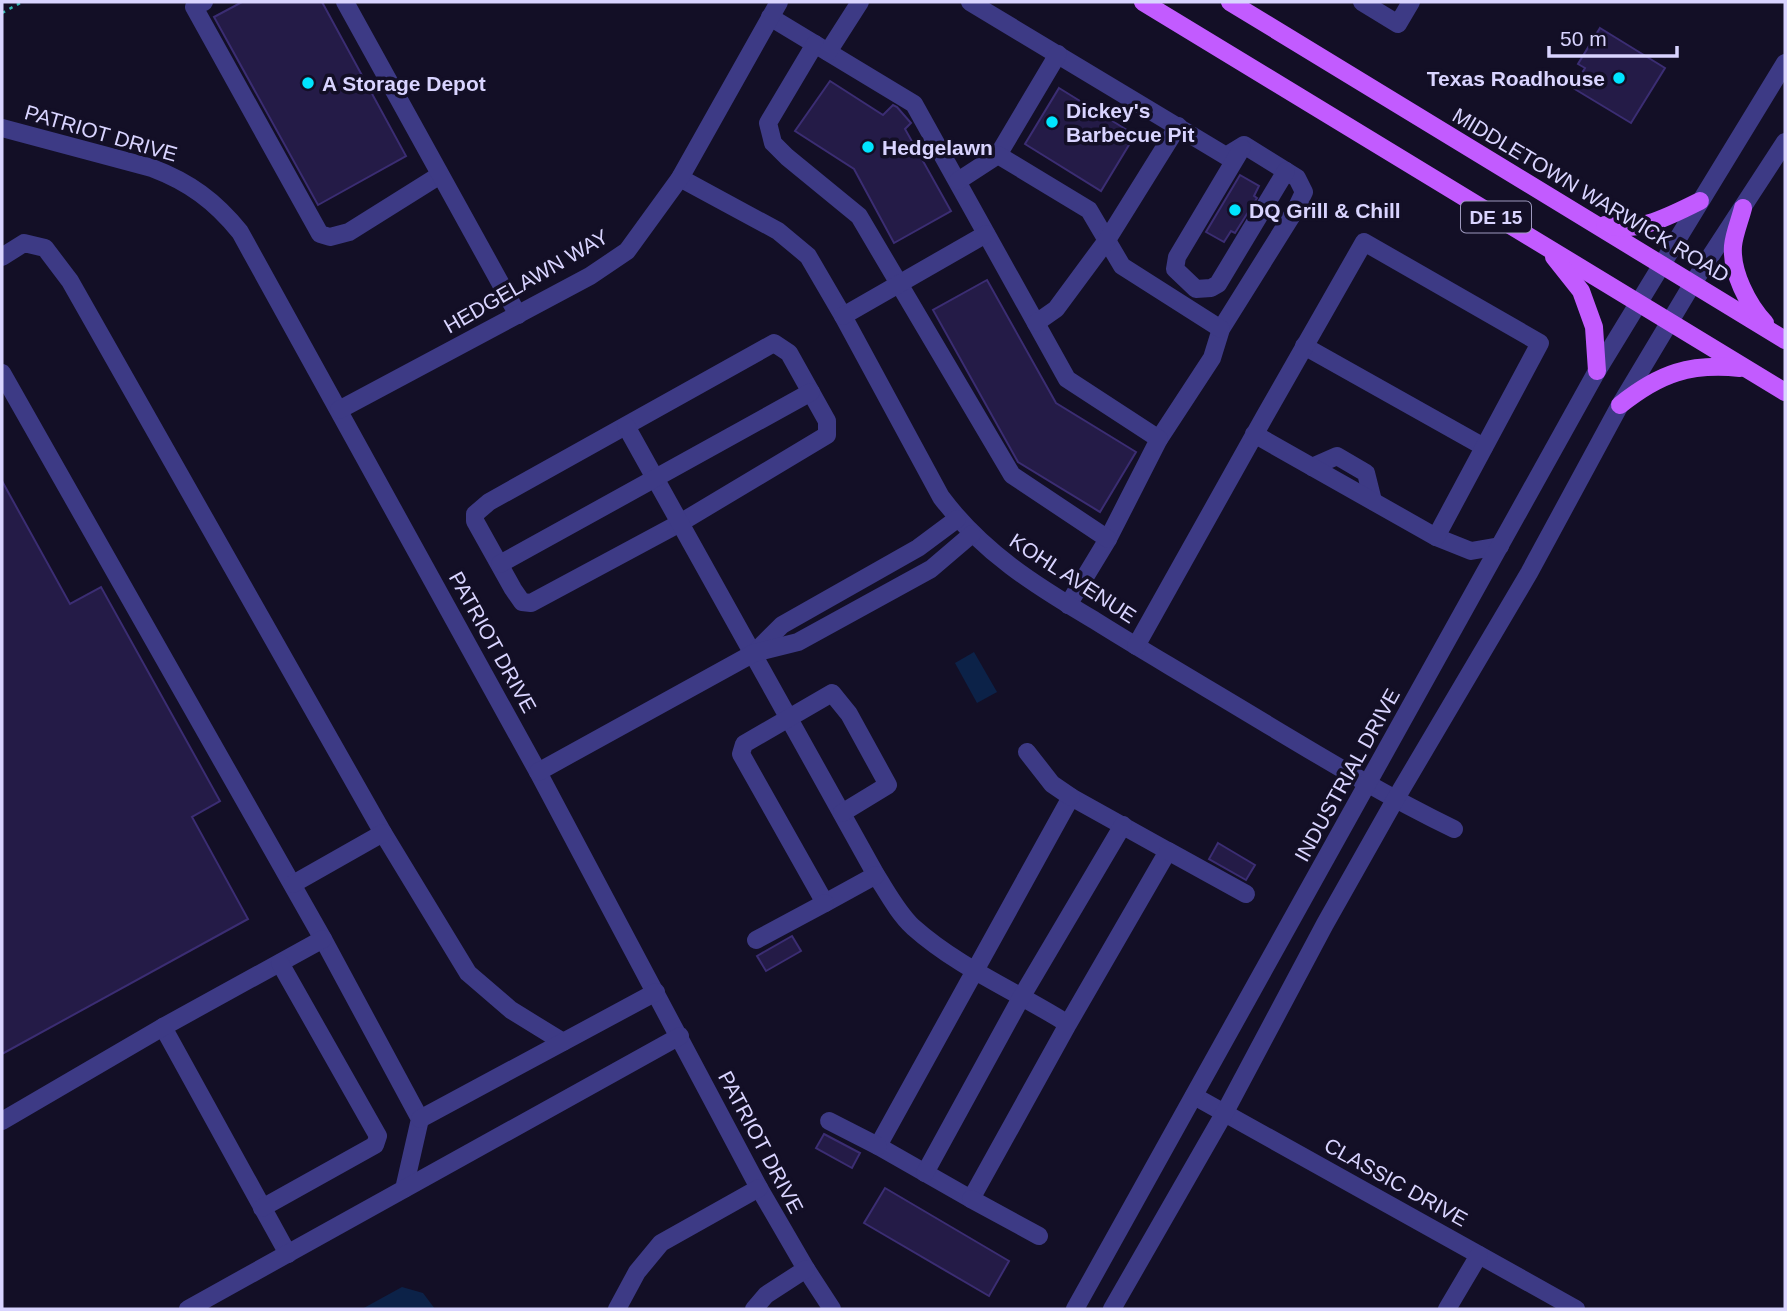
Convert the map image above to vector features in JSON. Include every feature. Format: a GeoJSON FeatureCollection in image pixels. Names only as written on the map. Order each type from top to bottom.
{"type":"FeatureCollection","features":[{"type":"Feature","properties":{"kind":"main road","name":"DE 15"},"geometry":{"type":"LineString","coordinates":[[1143,2],[1785,392]]}},
{"type":"Feature","properties":{"kind":"main road","name":"MIDDLETOWN WARWICK ROAD"},"geometry":{"type":"LineString","coordinates":[[1230,2],[1781,338]]}},
{"type":"Feature","properties":{"kind":"main road"},"geometry":{"type":"LineString","coordinates":[[1592,222],[1618,229],[1644,225],[1700,201]]}},
{"type":"Feature","properties":{"kind":"main road"},"geometry":{"type":"LineString","coordinates":[[1743,208],[1733,247],[1740,285],[1753,310],[1781,338]]}},
{"type":"Feature","properties":{"kind":"main road"},"geometry":{"type":"LineString","coordinates":[[1545,247],[1581,291],[1594,327],[1597,371]]}},
{"type":"Feature","properties":{"kind":"main road"},"geometry":{"type":"LineString","coordinates":[[1620,405],[1646,384],[1685,369],[1713,365],[1747,369]]}},
{"type":"Feature","properties":{"kind":"street"},"geometry":{"type":"LineString","coordinates":[[204,2],[194,7],[320,234],[330,237],[349,232],[440,175]]}},
{"type":"Feature","properties":{"kind":"street"},"geometry":{"type":"LineString","coordinates":[[345,2],[518,315]]}},
{"type":"Feature","properties":{"kind":"street"},"geometry":{"type":"LineString","coordinates":[[860,2],[822,48],[768,122],[773,143],[859,216],[1012,475],[1108,539]]}},
{"type":"Feature","properties":{"kind":"street"},"geometry":{"type":"LineString","coordinates":[[970,2],[1226,156],[1244,145]]}},
{"type":"Feature","properties":{"kind":"street"},"geometry":{"type":"LineString","coordinates":[[1362,2],[1398,24],[1410,2]]}},
{"type":"Feature","properties":{"kind":"street"},"geometry":{"type":"LineString","coordinates":[[775,10],[822,48],[915,104],[1067,379],[1159,439]]}},
{"type":"Feature","properties":{"kind":"street","name":"HEDGELAWN WAY"},"geometry":{"type":"LineString","coordinates":[[339,410],[590,276],[627,251],[681,178],[775,10]]}},
{"type":"Feature","properties":{"kind":"street"},"geometry":{"type":"LineString","coordinates":[[958,181],[998,155],[1058,54]]}},
{"type":"Feature","properties":{"kind":"street","name":"INDUSTRIAL DRIVE"},"geometry":{"type":"LineString","coordinates":[[1075,1309],[1597,371],[1785,62]]}},
{"type":"Feature","properties":{"kind":"street"},"geometry":{"type":"LineString","coordinates":[[1036,323],[1056,309],[1107,240],[1178,126]]}},
{"type":"Feature","properties":{"kind":"street","name":"PATRIOT DRIVE"},"geometry":{"type":"LineString","coordinates":[[2,128],[152,169],[194,187],[226,214],[253,251],[538,772],[759,1188],[832,1309]]}},
{"type":"Feature","properties":{"kind":"street"},"geometry":{"type":"LineString","coordinates":[[1112,1309],[1225,1112],[1325,924],[1395,800],[1530,573],[1620,405],[1693,283],[1785,142]]}},
{"type":"Feature","properties":{"kind":"street"},"geometry":{"type":"LineString","coordinates":[[1068,605],[1108,539],[1159,439],[1212,358],[1221,329],[1304,192],[1297,178],[1244,145]]}},
{"type":"Feature","properties":{"kind":"street"},"geometry":{"type":"LineString","coordinates":[[1244,145],[1177,257],[1175,269],[1196,289],[1211,288],[1218,284],[1286,171]]}},
{"type":"Feature","properties":{"kind":"street"},"geometry":{"type":"LineString","coordinates":[[998,155],[1089,211],[1122,266],[1221,329]]}},
{"type":"Feature","properties":{"kind":"street","name":"KOHL AVENUE"},"geometry":{"type":"LineString","coordinates":[[681,178],[778,231],[808,256],[942,497],[957,519],[990,552],[1027,580],[1136,646],[1395,800],[1454,829]]}},
{"type":"Feature","properties":{"kind":"street"},"geometry":{"type":"LineString","coordinates":[[843,316],[986,234]]}},
{"type":"Feature","properties":{"kind":"street"},"geometry":{"type":"LineString","coordinates":[[1136,646],[1364,242],[1540,343],[1436,537]]}},
{"type":"Feature","properties":{"kind":"street"},"geometry":{"type":"LineString","coordinates":[[2,257],[24,243],[45,248],[70,281],[383,833],[468,973],[511,1010],[563,1042]]}},
{"type":"Feature","properties":{"kind":"street"},"geometry":{"type":"LineString","coordinates":[[774,343],[789,353],[827,421],[827,435],[680,523],[531,603],[522,602],[475,521],[475,514],[489,502],[626,426],[774,343]]}},
{"type":"Feature","properties":{"kind":"street"},"geometry":{"type":"LineString","coordinates":[[1304,346],[1484,447]]}},
{"type":"Feature","properties":{"kind":"street"},"geometry":{"type":"LineString","coordinates":[[2,373],[323,939],[421,1119],[404,1189]]}},
{"type":"Feature","properties":{"kind":"street"},"geometry":{"type":"LineString","coordinates":[[500,564],[811,392]]}},
{"type":"Feature","properties":{"kind":"street"},"geometry":{"type":"LineString","coordinates":[[626,426],[876,875],[912,926],[974,972],[1022,996],[1068,1024]]}},
{"type":"Feature","properties":{"kind":"street"},"geometry":{"type":"LineString","coordinates":[[1254,434],[1436,537],[1471,551],[1500,546]]}},
{"type":"Feature","properties":{"kind":"street"},"geometry":{"type":"LineString","coordinates":[[754,653],[782,625],[918,548],[957,519]]}},
{"type":"Feature","properties":{"kind":"street"},"geometry":{"type":"LineString","coordinates":[[538,772],[754,653],[798,642],[931,569],[972,534]]}},
{"type":"Feature","properties":{"kind":"street"},"geometry":{"type":"LineString","coordinates":[[825,903],[741,754],[744,744],[832,694],[849,714],[888,785],[842,813]]}},
{"type":"Feature","properties":{"kind":"street"},"geometry":{"type":"LineString","coordinates":[[1027,752],[1052,784],[1071,797],[1246,894]]}},
{"type":"Feature","properties":{"kind":"street"},"geometry":{"type":"LineString","coordinates":[[878,1146],[1071,797]]}},
{"type":"Feature","properties":{"kind":"street"},"geometry":{"type":"LineString","coordinates":[[925,1173],[1022,996],[1123,825]]}},
{"type":"Feature","properties":{"kind":"street"},"geometry":{"type":"LineString","coordinates":[[292,884],[383,833]]}},
{"type":"Feature","properties":{"kind":"street"},"geometry":{"type":"LineString","coordinates":[[971,1199],[1168,851]]}},
{"type":"Feature","properties":{"kind":"street"},"geometry":{"type":"LineString","coordinates":[[756,940],[876,875]]}},
{"type":"Feature","properties":{"kind":"street"},"geometry":{"type":"LineString","coordinates":[[2,1121],[163,1027],[323,939]]}},
{"type":"Feature","properties":{"kind":"street"},"geometry":{"type":"LineString","coordinates":[[262,1208],[374,1145],[378,1136],[280,963]]}},
{"type":"Feature","properties":{"kind":"street"},"geometry":{"type":"LineString","coordinates":[[421,1119],[656,992]]}},
{"type":"Feature","properties":{"kind":"street"},"geometry":{"type":"LineString","coordinates":[[163,1027],[288,1254]]}},
{"type":"Feature","properties":{"kind":"street"},"geometry":{"type":"LineString","coordinates":[[188,1309],[680,1036]]}},
{"type":"Feature","properties":{"kind":"street","name":"CLASSIC DRIVE"},"geometry":{"type":"LineString","coordinates":[[1194,1096],[1576,1309]]}},
{"type":"Feature","properties":{"kind":"street"},"geometry":{"type":"LineString","coordinates":[[829,1121],[1039,1236]]}},
{"type":"Feature","properties":{"kind":"street"},"geometry":{"type":"LineString","coordinates":[[617,1309],[637,1272],[661,1243],[759,1188]]}},
{"type":"Feature","properties":{"kind":"street"},"geometry":{"type":"LineString","coordinates":[[1447,1309],[1479,1255]]}},
{"type":"Feature","properties":{"kind":"street"},"geometry":{"type":"LineString","coordinates":[[754,1309],[766,1296],[806,1269]]}},
{"type":"Feature","properties":{"kind":"path"},"geometry":{"type":"LineString","coordinates":[[2,13],[22,2]]}},
{"type":"Feature","properties":{"kind":"water"},"geometry":{"type":"Polygon","coordinates":[[[974,652],[997,692],[977,703],[955,663],[974,652]]]}},
{"type":"Feature","properties":{"kind":"water"},"geometry":{"type":"Polygon","coordinates":[[[402,1287],[423,1293],[435,1309],[362,1309],[402,1287]]]}},
{"type":"Feature","properties":{"kind":"building","name":"A Storage Depot"},"geometry":{"type":"Polygon","coordinates":[[[242,2],[322,2],[406,156],[318,205],[214,17],[242,2]]]}},
{"type":"Feature","properties":{"kind":"building","name":"Texas Roadhouse"},"geometry":{"type":"Polygon","coordinates":[[[1600,28],[1665,68],[1631,123],[1573,88],[1585,68],[1578,64],[1600,28]]]}},
{"type":"Feature","properties":{"kind":"building","name":"Hedgelawn"},"geometry":{"type":"Polygon","coordinates":[[[830,81],[883,115],[893,105],[897,107],[911,123],[905,129],[951,211],[894,243],[854,169],[795,131],[830,81]]]}},
{"type":"Feature","properties":{"kind":"building"},"geometry":{"type":"Polygon","coordinates":[[[1059,88],[1135,135],[1101,191],[1025,144],[1059,88]]]}},
{"type":"Feature","properties":{"kind":"building"},"geometry":{"type":"Polygon","coordinates":[[[1240,175],[1259,186],[1254,196],[1257,198],[1235,233],[1231,231],[1224,242],[1206,232],[1240,175]]]}},
{"type":"Feature","properties":{"kind":"building"},"geometry":{"type":"Polygon","coordinates":[[[987,280],[1056,403],[1136,452],[1100,512],[1018,462],[933,310],[987,280]]]}},
{"type":"Feature","properties":{"kind":"building"},"geometry":{"type":"Polygon","coordinates":[[[2,481],[70,604],[101,587],[220,801],[192,817],[248,919],[2,1054],[2,481]]]}},
{"type":"Feature","properties":{"kind":"building"},"geometry":{"type":"Polygon","coordinates":[[[1218,843],[1255,865],[1246,880],[1209,859],[1218,843]]]}},
{"type":"Feature","properties":{"kind":"building"},"geometry":{"type":"Polygon","coordinates":[[[792,936],[801,951],[766,971],[757,956],[792,936]]]}},
{"type":"Feature","properties":{"kind":"building"},"geometry":{"type":"Polygon","coordinates":[[[824,1134],[860,1153],[852,1168],[816,1148],[824,1134]]]}},
{"type":"Feature","properties":{"kind":"building"},"geometry":{"type":"Polygon","coordinates":[[[885,1188],[1009,1261],[989,1296],[864,1223],[885,1188]]]}},
{"type":"Feature","properties":{"kind":"place","name":"Texas Roadhouse"},"geometry":{"type":"Point","coordinates":[1619,78]}},
{"type":"Feature","properties":{"kind":"place","name":"A Storage Depot"},"geometry":{"type":"Point","coordinates":[308,83]}},
{"type":"Feature","properties":{"kind":"place","name":"Dickey's Barbecue Pit"},"geometry":{"type":"Point","coordinates":[1052,122]}},
{"type":"Feature","properties":{"kind":"place","name":"Hedgelawn"},"geometry":{"type":"Point","coordinates":[868,147]}},
{"type":"Feature","properties":{"kind":"place","name":"DQ Grill & Chill"},"geometry":{"type":"Point","coordinates":[1235,210]}}]}
